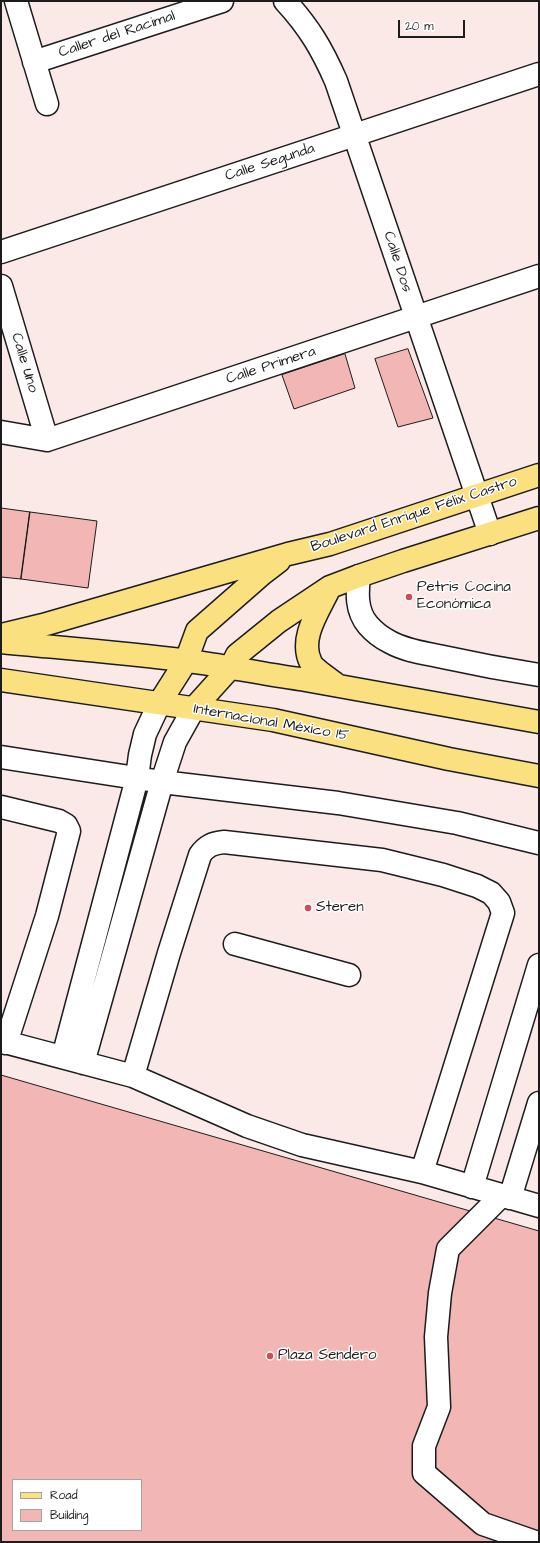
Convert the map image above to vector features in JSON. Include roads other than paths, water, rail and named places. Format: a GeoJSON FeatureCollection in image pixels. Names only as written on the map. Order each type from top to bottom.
{"type":"FeatureCollection","features":[{"type":"Feature","properties":{"kind":"main road","name":"Boulevard Enrique Félix Castro"},"geometry":{"type":"LineString","coordinates":[[1,635],[43,625],[288,554],[330,544],[539,475]]}},
{"type":"Feature","properties":{"kind":"main road"},"geometry":{"type":"LineString","coordinates":[[194,708],[231,667],[237,655],[279,621],[330,587],[359,576],[539,518]]}},
{"type":"Feature","properties":{"kind":"main road"},"geometry":{"type":"LineString","coordinates":[[160,702],[186,661],[197,631],[262,574],[288,554]]}},
{"type":"Feature","properties":{"kind":"main road"},"geometry":{"type":"LineString","coordinates":[[330,587],[309,633],[307,650],[311,664],[340,687]]}},
{"type":"Feature","properties":{"kind":"main road"},"geometry":{"type":"LineString","coordinates":[[1,642],[231,667],[267,675],[300,679],[539,722]]}},
{"type":"Feature","properties":{"kind":"main road","name":"Internacional México 15"},"geometry":{"type":"LineString","coordinates":[[1,680],[160,702],[273,720],[449,759],[539,776]]}},
{"type":"Feature","properties":{"kind":"street"},"geometry":{"type":"LineString","coordinates":[[16,1],[46,104]]}},
{"type":"Feature","properties":{"kind":"street","name":"Caller del Racimal"},"geometry":{"type":"LineString","coordinates":[[34,62],[222,1]]}},
{"type":"Feature","properties":{"kind":"street","name":"Calle Dos"},"geometry":{"type":"LineString","coordinates":[[285,1],[312,34],[336,81],[490,534]]}},
{"type":"Feature","properties":{"kind":"street","name":"Calle Segunda"},"geometry":{"type":"LineString","coordinates":[[1,252],[539,74]]}},
{"type":"Feature","properties":{"kind":"street","name":"Calle Primera"},"geometry":{"type":"LineString","coordinates":[[1,432],[47,440],[539,276]]}},
{"type":"Feature","properties":{"kind":"street","name":"Calle Uno"},"geometry":{"type":"LineString","coordinates":[[1,286],[47,440]]}},
{"type":"Feature","properties":{"kind":"street"},"geometry":{"type":"LineString","coordinates":[[359,576],[357,598],[361,612],[367,624],[391,643],[421,652],[494,668],[539,675]]}},
{"type":"Feature","properties":{"kind":"street"},"geometry":{"type":"LineString","coordinates":[[73,1060],[137,778],[145,734],[160,702]]}},
{"type":"Feature","properties":{"kind":"street"},"geometry":{"type":"LineString","coordinates":[[73,1060],[175,742],[194,708]]}},
{"type":"Feature","properties":{"kind":"street"},"geometry":{"type":"LineString","coordinates":[[1,757],[162,782],[338,803],[457,823],[539,843]]}},
{"type":"Feature","properties":{"kind":"street"},"geometry":{"type":"LineString","coordinates":[[1,807],[59,822],[66,825],[69,830],[47,916],[4,1042],[133,1076],[247,1126],[302,1145],[422,1172],[539,1206]]}},
{"type":"Feature","properties":{"kind":"street"},"geometry":{"type":"LineString","coordinates":[[133,1076],[200,855],[204,849],[214,843],[224,842],[382,860],[443,875],[477,886],[491,893],[499,902],[502,913],[422,1172]]}},
{"type":"Feature","properties":{"kind":"street"},"geometry":{"type":"LineString","coordinates":[[236,944],[349,975]]}},
{"type":"Feature","properties":{"kind":"street"},"geometry":{"type":"LineString","coordinates":[[472,1187],[539,966]]}},
{"type":"Feature","properties":{"kind":"street"},"geometry":{"type":"LineString","coordinates":[[535,1542],[483,1524],[424,1473],[424,1446],[439,1407],[436,1336],[440,1293],[448,1249],[506,1197],[539,1103]]}},
{"type":"Feature","properties":{"kind":"place","name":"Petris Cocina Económica"},"geometry":{"type":"Point","coordinates":[409,597]}},
{"type":"Feature","properties":{"kind":"place","name":"Steren"},"geometry":{"type":"Point","coordinates":[308,908]}},
{"type":"Feature","properties":{"kind":"place","name":"Plaza Sendero"},"geometry":{"type":"Point","coordinates":[270,1356]}}]}
